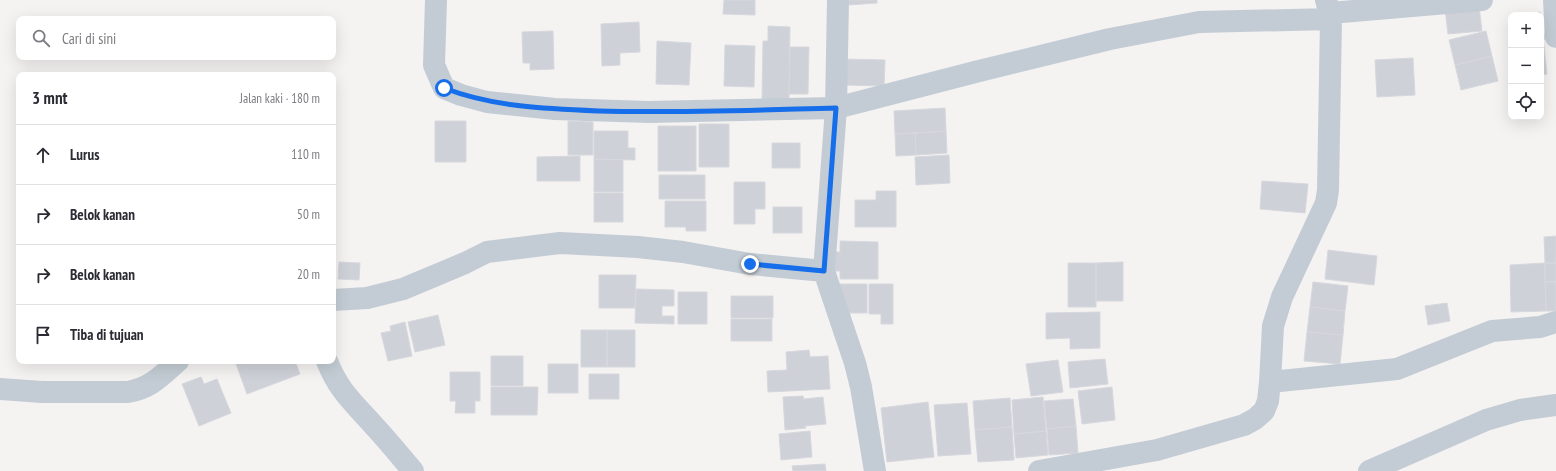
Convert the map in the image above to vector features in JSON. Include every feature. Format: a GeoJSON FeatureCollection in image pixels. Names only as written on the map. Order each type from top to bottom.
{"type":"FeatureCollection","features":[{"type":"Feature","properties":{"kind":"street"},"geometry":{"type":"LineString","coordinates":[[436,0],[434,65],[444,88],[461,95],[487,102],[555,109],[649,112],[836,108],[1110,39],[1199,22],[1482,0]]}},
{"type":"Feature","properties":{"kind":"street"},"geometry":{"type":"LineString","coordinates":[[838,0],[836,108],[824,271],[856,363],[875,471]]}},
{"type":"Feature","properties":{"kind":"street"},"geometry":{"type":"LineString","coordinates":[[1554,0],[1556,37]]}},
{"type":"Feature","properties":{"kind":"street"},"geometry":{"type":"LineString","coordinates":[[1039,471],[1157,450],[1244,425],[1255,419],[1264,411],[1268,400],[1270,382],[1273,326],[1282,296],[1326,203],[1329,11]]}},
{"type":"Feature","properties":{"kind":"street"},"geometry":{"type":"LineString","coordinates":[[336,300],[367,298],[403,289],[487,252],[560,243],[638,247],[676,251],[750,264],[824,271]]}},
{"type":"Feature","properties":{"kind":"street"},"geometry":{"type":"LineString","coordinates":[[1270,382],[1397,369],[1492,331],[1540,327],[1556,322]]}},
{"type":"Feature","properties":{"kind":"street"},"geometry":{"type":"LineString","coordinates":[[0,389],[42,392],[128,392],[140,390],[154,382],[175,364]]}},
{"type":"Feature","properties":{"kind":"street"},"geometry":{"type":"LineString","coordinates":[[328,364],[341,389],[376,427],[413,471]]}},
{"type":"Feature","properties":{"kind":"street"},"geometry":{"type":"LineString","coordinates":[[1369,471],[1486,420],[1520,410],[1556,405]]}},
{"type":"Feature","properties":{"kind":"building"},"geometry":{"type":"Polygon","coordinates":[[[724,0],[755,0],[755,15],[723,14],[724,0]]]}},
{"type":"Feature","properties":{"kind":"building"},"geometry":{"type":"Polygon","coordinates":[[[848,0],[877,0],[877,3],[849,5],[848,0]]]}},
{"type":"Feature","properties":{"kind":"building"},"geometry":{"type":"Polygon","coordinates":[[[1479,6],[1482,31],[1448,34],[1445,9],[1479,6]]]}},
{"type":"Feature","properties":{"kind":"building"},"geometry":{"type":"Polygon","coordinates":[[[639,22],[640,52],[620,53],[620,65],[602,66],[601,24],[639,22]]]}},
{"type":"Feature","properties":{"kind":"building"},"geometry":{"type":"Polygon","coordinates":[[[768,26],[790,27],[789,100],[762,99],[763,41],[768,41],[768,26]]]}},
{"type":"Feature","properties":{"kind":"building"},"geometry":{"type":"Polygon","coordinates":[[[553,31],[554,69],[530,70],[530,63],[523,63],[522,32],[553,31]]]}},
{"type":"Feature","properties":{"kind":"building"},"geometry":{"type":"Polygon","coordinates":[[[1486,31],[1492,56],[1455,65],[1449,40],[1486,31]]]}},
{"type":"Feature","properties":{"kind":"building"},"geometry":{"type":"Polygon","coordinates":[[[657,41],[691,43],[689,85],[656,84],[657,41]]]}},
{"type":"Feature","properties":{"kind":"building"},"geometry":{"type":"Polygon","coordinates":[[[725,45],[755,46],[754,87],[724,86],[725,45]]]}},
{"type":"Feature","properties":{"kind":"building"},"geometry":{"type":"Polygon","coordinates":[[[1544,46],[1547,74],[1544,74],[1544,46]]]}},
{"type":"Feature","properties":{"kind":"building"},"geometry":{"type":"Polygon","coordinates":[[[790,47],[809,47],[808,94],[789,94],[790,47]]]}},
{"type":"Feature","properties":{"kind":"building"},"geometry":{"type":"Polygon","coordinates":[[[1492,56],[1498,81],[1461,90],[1455,65],[1492,56]]]}},
{"type":"Feature","properties":{"kind":"building"},"geometry":{"type":"Polygon","coordinates":[[[1413,58],[1415,95],[1377,97],[1375,60],[1413,58]]]}},
{"type":"Feature","properties":{"kind":"building"},"geometry":{"type":"Polygon","coordinates":[[[845,59],[885,60],[884,86],[844,85],[845,59]]]}},
{"type":"Feature","properties":{"kind":"building"},"geometry":{"type":"Polygon","coordinates":[[[945,108],[946,131],[895,134],[894,111],[945,108]]]}},
{"type":"Feature","properties":{"kind":"building"},"geometry":{"type":"Polygon","coordinates":[[[435,121],[466,121],[466,162],[435,162],[435,121]]]}},
{"type":"Feature","properties":{"kind":"building"},"geometry":{"type":"Polygon","coordinates":[[[568,121],[593,122],[593,155],[568,155],[568,121]]]}},
{"type":"Feature","properties":{"kind":"building"},"geometry":{"type":"Polygon","coordinates":[[[699,124],[729,124],[729,167],[699,167],[699,124]]]}},
{"type":"Feature","properties":{"kind":"building"},"geometry":{"type":"Polygon","coordinates":[[[658,126],[696,126],[696,171],[658,171],[658,126]]]}},
{"type":"Feature","properties":{"kind":"building"},"geometry":{"type":"Polygon","coordinates":[[[594,131],[628,131],[628,148],[635,148],[635,160],[594,159],[594,131]]]}},
{"type":"Feature","properties":{"kind":"building"},"geometry":{"type":"Polygon","coordinates":[[[946,131],[947,153],[916,155],[915,133],[946,131]]]}},
{"type":"Feature","properties":{"kind":"building"},"geometry":{"type":"Polygon","coordinates":[[[915,133],[916,155],[896,156],[895,134],[915,133]]]}},
{"type":"Feature","properties":{"kind":"building"},"geometry":{"type":"Polygon","coordinates":[[[772,143],[800,143],[800,168],[772,168],[772,143]]]}},
{"type":"Feature","properties":{"kind":"building"},"geometry":{"type":"Polygon","coordinates":[[[949,155],[950,183],[916,185],[915,157],[949,155]]]}},
{"type":"Feature","properties":{"kind":"building"},"geometry":{"type":"Polygon","coordinates":[[[580,156],[580,181],[537,181],[537,157],[580,156]]]}},
{"type":"Feature","properties":{"kind":"building"},"geometry":{"type":"Polygon","coordinates":[[[594,159],[623,160],[623,192],[594,192],[594,159]]]}},
{"type":"Feature","properties":{"kind":"building"},"geometry":{"type":"Polygon","coordinates":[[[659,175],[705,175],[705,199],[659,199],[659,175]]]}},
{"type":"Feature","properties":{"kind":"building"},"geometry":{"type":"Polygon","coordinates":[[[1262,181],[1308,184],[1305,213],[1260,209],[1262,181]]]}},
{"type":"Feature","properties":{"kind":"building"},"geometry":{"type":"Polygon","coordinates":[[[734,182],[765,182],[765,209],[755,209],[755,224],[734,224],[734,182]]]}},
{"type":"Feature","properties":{"kind":"building"},"geometry":{"type":"Polygon","coordinates":[[[876,191],[896,191],[896,227],[855,227],[855,200],[876,200],[876,191]]]}},
{"type":"Feature","properties":{"kind":"building"},"geometry":{"type":"Polygon","coordinates":[[[594,193],[623,193],[623,222],[594,222],[594,193]]]}},
{"type":"Feature","properties":{"kind":"building"},"geometry":{"type":"Polygon","coordinates":[[[665,201],[706,201],[706,231],[686,231],[686,227],[665,227],[665,201]]]}},
{"type":"Feature","properties":{"kind":"building"},"geometry":{"type":"Polygon","coordinates":[[[773,207],[802,207],[802,233],[773,233],[773,207]]]}},
{"type":"Feature","properties":{"kind":"building"},"geometry":{"type":"Polygon","coordinates":[[[1556,236],[1556,263],[1545,263],[1544,237],[1556,236]]]}},
{"type":"Feature","properties":{"kind":"building"},"geometry":{"type":"Polygon","coordinates":[[[840,241],[878,242],[878,279],[840,279],[840,271],[835,271],[835,252],[840,252],[840,241]]]}},
{"type":"Feature","properties":{"kind":"building"},"geometry":{"type":"Polygon","coordinates":[[[1328,250],[1377,256],[1374,285],[1325,279],[1328,250]]]}},
{"type":"Feature","properties":{"kind":"building"},"geometry":{"type":"Polygon","coordinates":[[[339,262],[360,263],[359,280],[338,279],[339,262]]]}},
{"type":"Feature","properties":{"kind":"building"},"geometry":{"type":"Polygon","coordinates":[[[1123,262],[1123,301],[1096,301],[1096,263],[1123,262]]]}},
{"type":"Feature","properties":{"kind":"building"},"geometry":{"type":"Polygon","coordinates":[[[1068,263],[1096,263],[1096,307],[1068,307],[1068,263]]]}},
{"type":"Feature","properties":{"kind":"building"},"geometry":{"type":"Polygon","coordinates":[[[1545,263],[1556,263],[1556,282],[1545,282],[1545,263]]]}},
{"type":"Feature","properties":{"kind":"building"},"geometry":{"type":"Polygon","coordinates":[[[1545,263],[1546,311],[1511,312],[1510,265],[1545,263]]]}},
{"type":"Feature","properties":{"kind":"building"},"geometry":{"type":"Polygon","coordinates":[[[599,275],[636,275],[635,308],[599,308],[599,275]]]}},
{"type":"Feature","properties":{"kind":"building"},"geometry":{"type":"Polygon","coordinates":[[[1313,282],[1348,286],[1345,311],[1310,307],[1313,282]]]}},
{"type":"Feature","properties":{"kind":"building"},"geometry":{"type":"Polygon","coordinates":[[[1545,282],[1556,282],[1556,311],[1546,311],[1545,282]]]}},
{"type":"Feature","properties":{"kind":"building"},"geometry":{"type":"Polygon","coordinates":[[[840,284],[867,284],[867,313],[840,313],[840,284]]]}},
{"type":"Feature","properties":{"kind":"building"},"geometry":{"type":"Polygon","coordinates":[[[869,284],[893,284],[893,324],[881,324],[881,314],[869,314],[869,284]]]}},
{"type":"Feature","properties":{"kind":"building"},"geometry":{"type":"Polygon","coordinates":[[[636,289],[674,290],[674,306],[662,306],[662,316],[674,316],[674,324],[635,323],[636,289]]]}},
{"type":"Feature","properties":{"kind":"building"},"geometry":{"type":"Polygon","coordinates":[[[678,292],[707,292],[707,324],[678,324],[678,292]]]}},
{"type":"Feature","properties":{"kind":"building"},"geometry":{"type":"Polygon","coordinates":[[[731,296],[773,296],[773,318],[731,318],[731,296]]]}},
{"type":"Feature","properties":{"kind":"building"},"geometry":{"type":"Polygon","coordinates":[[[1447,303],[1450,321],[1428,325],[1425,306],[1447,303]]]}},
{"type":"Feature","properties":{"kind":"building"},"geometry":{"type":"Polygon","coordinates":[[[1310,307],[1345,311],[1343,335],[1307,332],[1310,307]]]}},
{"type":"Feature","properties":{"kind":"building"},"geometry":{"type":"Polygon","coordinates":[[[1100,312],[1100,348],[1070,349],[1070,338],[1046,339],[1046,313],[1100,312]]]}},
{"type":"Feature","properties":{"kind":"building"},"geometry":{"type":"Polygon","coordinates":[[[438,315],[445,345],[415,352],[408,322],[438,315]]]}},
{"type":"Feature","properties":{"kind":"building"},"geometry":{"type":"Polygon","coordinates":[[[731,319],[772,319],[772,341],[731,341],[731,319]]]}},
{"type":"Feature","properties":{"kind":"building"},"geometry":{"type":"Polygon","coordinates":[[[405,322],[412,356],[388,361],[381,333],[391,331],[390,326],[405,322]]]}},
{"type":"Feature","properties":{"kind":"building"},"geometry":{"type":"Polygon","coordinates":[[[581,330],[607,330],[607,367],[581,367],[581,330]]]}},
{"type":"Feature","properties":{"kind":"building"},"geometry":{"type":"Polygon","coordinates":[[[607,330],[635,330],[635,367],[607,367],[607,330]]]}},
{"type":"Feature","properties":{"kind":"building"},"geometry":{"type":"Polygon","coordinates":[[[1307,332],[1343,335],[1340,364],[1304,361],[1307,332]]]}},
{"type":"Feature","properties":{"kind":"building"},"geometry":{"type":"Polygon","coordinates":[[[809,350],[810,357],[828,356],[830,389],[768,392],[767,371],[787,370],[786,352],[809,350]]]}},
{"type":"Feature","properties":{"kind":"building"},"geometry":{"type":"Polygon","coordinates":[[[491,356],[523,356],[523,386],[491,386],[491,356]]]}},
{"type":"Feature","properties":{"kind":"building"},"geometry":{"type":"Polygon","coordinates":[[[1105,359],[1108,384],[1070,388],[1068,362],[1105,359]]]}},
{"type":"Feature","properties":{"kind":"building"},"geometry":{"type":"Polygon","coordinates":[[[1058,360],[1063,392],[1031,396],[1026,364],[1058,360]]]}},
{"type":"Feature","properties":{"kind":"building"},"geometry":{"type":"Polygon","coordinates":[[[236,364],[296,364],[300,374],[247,394],[236,364]]]}},
{"type":"Feature","properties":{"kind":"building"},"geometry":{"type":"Polygon","coordinates":[[[548,364],[578,364],[578,393],[548,393],[548,364]]]}},
{"type":"Feature","properties":{"kind":"building"},"geometry":{"type":"Polygon","coordinates":[[[450,372],[480,372],[480,401],[475,401],[475,413],[455,413],[456,401],[450,401],[450,372]]]}},
{"type":"Feature","properties":{"kind":"building"},"geometry":{"type":"Polygon","coordinates":[[[589,374],[619,374],[619,399],[589,399],[589,374]]]}},
{"type":"Feature","properties":{"kind":"building"},"geometry":{"type":"Polygon","coordinates":[[[201,377],[204,384],[217,379],[231,413],[199,426],[182,384],[201,377]]]}},
{"type":"Feature","properties":{"kind":"building"},"geometry":{"type":"Polygon","coordinates":[[[491,387],[538,387],[537,415],[491,415],[491,387]]]}},
{"type":"Feature","properties":{"kind":"building"},"geometry":{"type":"Polygon","coordinates":[[[1112,387],[1115,420],[1082,424],[1078,391],[1112,387]]]}},
{"type":"Feature","properties":{"kind":"building"},"geometry":{"type":"Polygon","coordinates":[[[803,396],[804,399],[823,397],[826,424],[785,430],[783,397],[803,396]]]}},
{"type":"Feature","properties":{"kind":"building"},"geometry":{"type":"Polygon","coordinates":[[[1043,397],[1046,431],[1014,434],[1012,400],[1043,397]]]}},
{"type":"Feature","properties":{"kind":"building"},"geometry":{"type":"Polygon","coordinates":[[[1010,398],[1012,427],[975,430],[973,401],[1010,398]]]}},
{"type":"Feature","properties":{"kind":"building"},"geometry":{"type":"Polygon","coordinates":[[[1073,399],[1076,426],[1047,429],[1044,401],[1073,399]]]}},
{"type":"Feature","properties":{"kind":"building"},"geometry":{"type":"Polygon","coordinates":[[[928,402],[934,457],[887,462],[881,408],[928,402]]]}},
{"type":"Feature","properties":{"kind":"building"},"geometry":{"type":"Polygon","coordinates":[[[967,403],[971,454],[938,456],[934,405],[967,403]]]}},
{"type":"Feature","properties":{"kind":"building"},"geometry":{"type":"Polygon","coordinates":[[[1076,426],[1078,453],[1049,455],[1047,429],[1076,426]]]}},
{"type":"Feature","properties":{"kind":"building"},"geometry":{"type":"Polygon","coordinates":[[[1012,427],[1014,460],[978,462],[975,430],[1012,427]]]}},
{"type":"Feature","properties":{"kind":"building"},"geometry":{"type":"Polygon","coordinates":[[[810,431],[812,457],[781,460],[779,434],[810,431]]]}},
{"type":"Feature","properties":{"kind":"building"},"geometry":{"type":"Polygon","coordinates":[[[1046,431],[1048,455],[1016,458],[1014,434],[1046,431]]]}},
{"type":"Feature","properties":{"kind":"building"},"geometry":{"type":"Polygon","coordinates":[[[825,464],[826,471],[793,471],[792,466],[825,464]]]}},
{"type":"Feature","properties":{"kind":"route"},"geometry":{"type":"LineString","coordinates":[[444,88],[461,95],[487,102],[555,109],[649,112],[836,108],[824,271],[750,264]]}}]}
